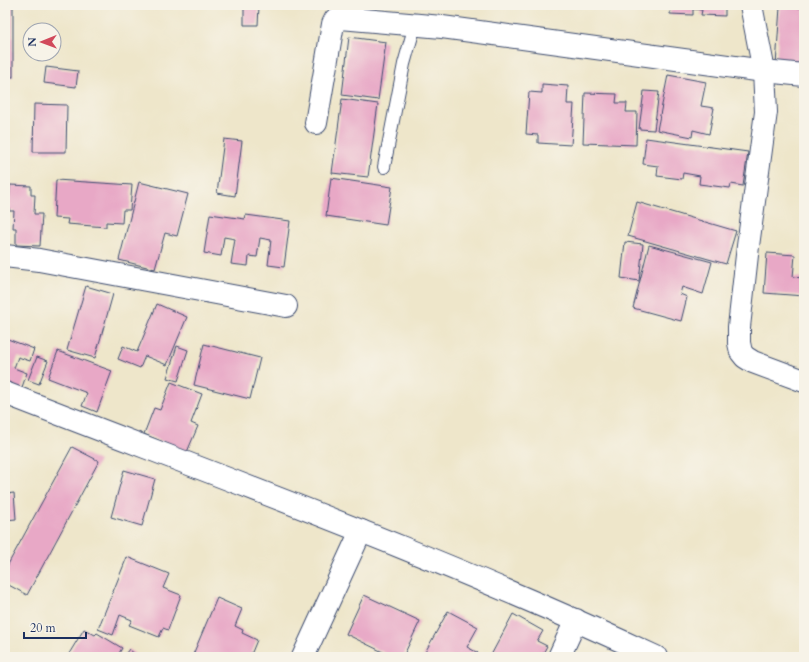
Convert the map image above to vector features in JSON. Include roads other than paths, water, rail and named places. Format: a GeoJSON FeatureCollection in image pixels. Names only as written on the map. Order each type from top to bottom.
{"type":"FeatureCollection","features":[{"type":"Feature","properties":{"kind":"street"},"geometry":{"type":"LineString","coordinates":[[751,5],[764,71],[766,112],[748,246],[739,327],[739,343],[741,352],[745,357],[753,362],[804,381]]}},
{"type":"Feature","properties":{"kind":"street"},"geometry":{"type":"LineString","coordinates":[[316,123],[333,24],[335,20],[341,18],[442,27],[764,71],[804,75]]}},
{"type":"Feature","properties":{"kind":"street"},"geometry":{"type":"LineString","coordinates":[[5,256],[39,260],[286,306]]}},
{"type":"Feature","properties":{"kind":"street"},"geometry":{"type":"LineString","coordinates":[[5,393],[361,531],[576,620],[656,657]]}},
{"type":"Feature","properties":{"kind":"street"},"geometry":{"type":"LineString","coordinates":[[303,657],[361,531]]}},
{"type":"Feature","properties":{"kind":"street"},"geometry":{"type":"LineString","coordinates":[[558,657],[576,620]]}},
{"type":"Feature","properties":{"kind":"lane"},"geometry":{"type":"LineString","coordinates":[[384,167],[404,64],[415,25]]}}]}
